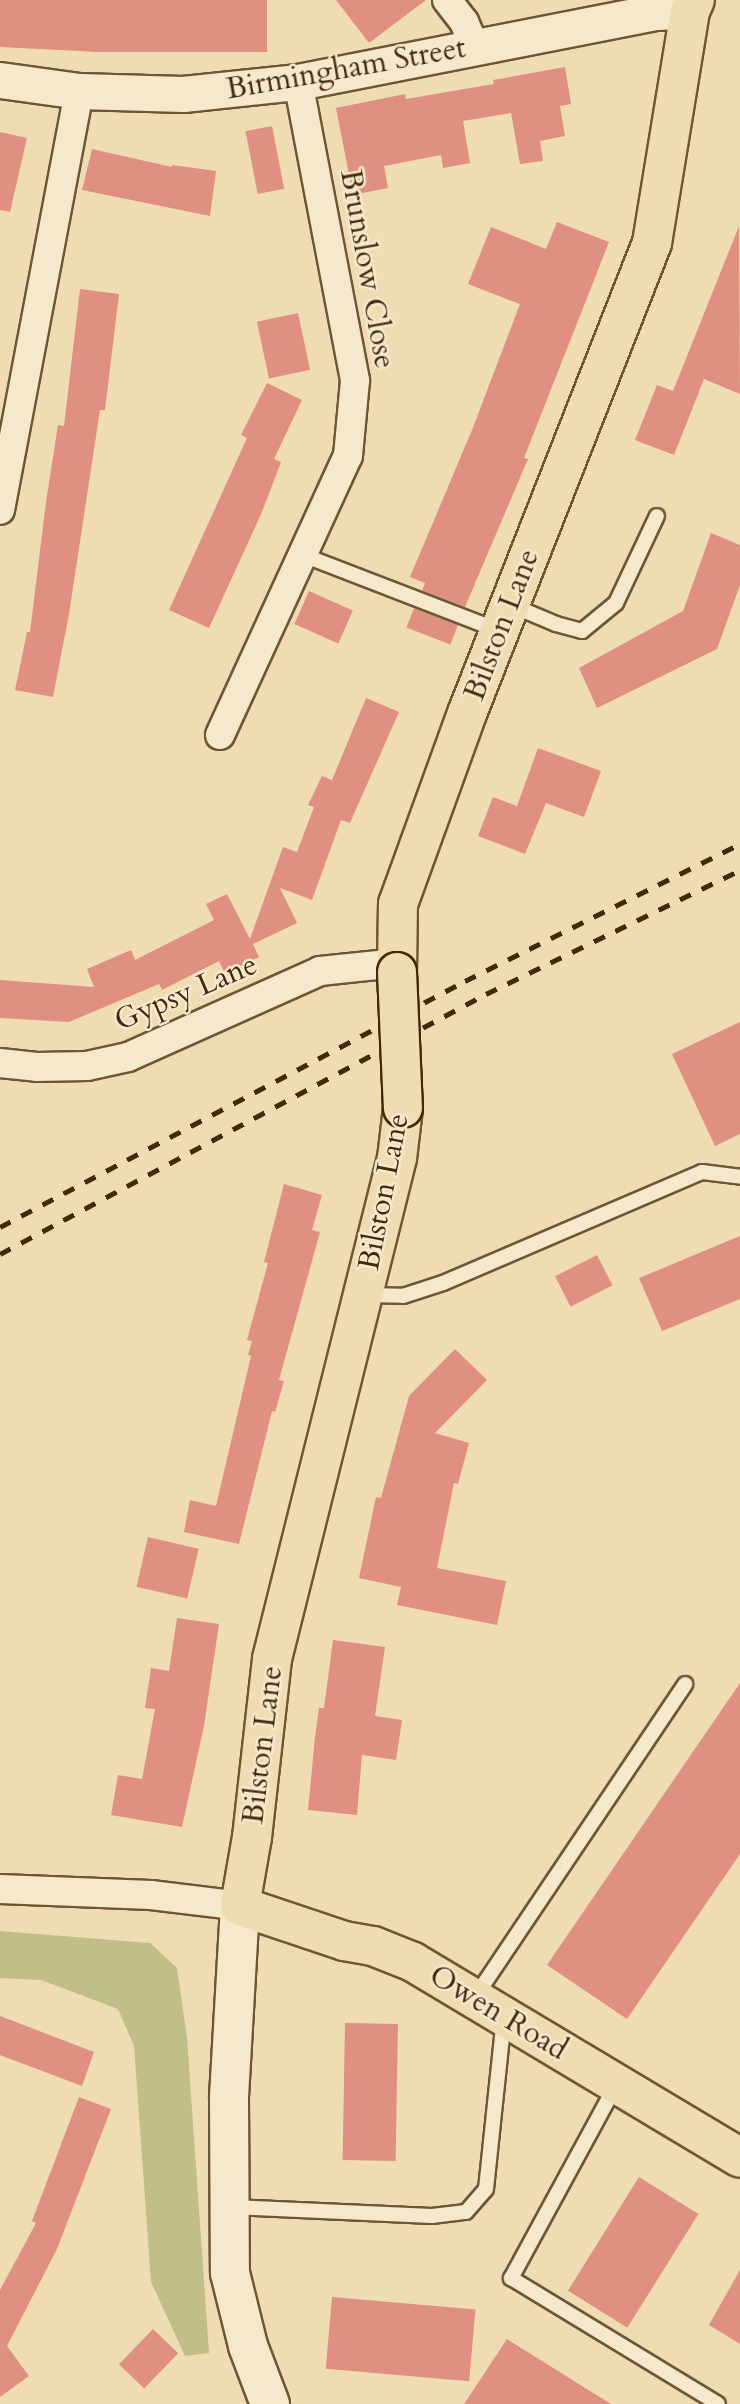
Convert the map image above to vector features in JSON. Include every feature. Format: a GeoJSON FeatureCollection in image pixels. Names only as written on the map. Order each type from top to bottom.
{"type":"FeatureCollection","features":[{"type":"Feature","properties":{"kind":"main road","name":"Bilston Lane"},"geometry":{"type":"LineString","coordinates":[[270,2404],[247,2346],[230,2273],[232,2207],[229,2099],[240,1906],[272,1659],[397,1158],[403,1108],[396,967],[398,904],[505,618],[652,243],[692,6]]}},
{"type":"Feature","properties":{"kind":"main road","name":"Owen Road"},"geometry":{"type":"LineString","coordinates":[[240,1906],[403,1958],[740,2158]]}},
{"type":"Feature","properties":{"kind":"street"},"geometry":{"type":"LineString","coordinates":[[447,0],[464,22],[475,47]]}},
{"type":"Feature","properties":{"kind":"street","name":"Birmingham Street"},"geometry":{"type":"LineString","coordinates":[[0,80],[79,91],[183,94],[298,82],[692,6]]}},
{"type":"Feature","properties":{"kind":"street","name":"Brunslow Close"},"geometry":{"type":"LineString","coordinates":[[220,735],[348,456],[355,380],[298,82]]}},
{"type":"Feature","properties":{"kind":"street"},"geometry":{"type":"LineString","coordinates":[[0,510],[79,91]]}},
{"type":"Feature","properties":{"kind":"street","name":"Gypsy Lane"},"geometry":{"type":"LineString","coordinates":[[0,1063],[37,1067],[88,1066],[128,1057],[320,971],[396,967]]}},
{"type":"Feature","properties":{"kind":"street"},"geometry":{"type":"LineString","coordinates":[[0,1889],[151,1895],[240,1906]]}},
{"type":"Feature","properties":{"kind":"lane"},"geometry":{"type":"LineString","coordinates":[[303,555],[505,618],[556,624],[582,631],[615,603],[657,516]]}},
{"type":"Feature","properties":{"kind":"lane"},"geometry":{"type":"LineString","coordinates":[[363,1295],[404,1296],[443,1283],[702,1172],[740,1177]]}},
{"type":"Feature","properties":{"kind":"lane"},"geometry":{"type":"LineString","coordinates":[[232,2207],[432,2216],[466,2212],[486,2189],[489,2007],[685,1684]]}},
{"type":"Feature","properties":{"kind":"lane"},"geometry":{"type":"LineString","coordinates":[[617,2084],[511,2278],[718,2404]]}},
{"type":"Feature","properties":{"kind":"shaded area"},"geometry":{"type":"Polygon","coordinates":[[[0,1931],[150,1943],[177,1968],[187,2037],[209,2353],[185,2356],[151,2282],[134,2046],[118,2009],[41,1980],[0,1978],[0,1931]]]}},
{"type":"Feature","properties":{"kind":"building"},"geometry":{"type":"Polygon","coordinates":[[[0,0],[267,0],[267,52],[98,52],[0,47],[0,0]]]}},
{"type":"Feature","properties":{"kind":"building"},"geometry":{"type":"Polygon","coordinates":[[[336,0],[426,0],[369,43],[336,0]]]}},
{"type":"Feature","properties":{"kind":"building"},"geometry":{"type":"Polygon","coordinates":[[[565,67],[571,104],[560,106],[565,136],[540,141],[543,161],[520,164],[511,113],[463,121],[470,163],[443,168],[441,155],[384,166],[388,188],[353,195],[336,108],[405,94],[406,99],[494,84],[493,80],[565,67]]]}},
{"type":"Feature","properties":{"kind":"building"},"geometry":{"type":"Polygon","coordinates":[[[272,126],[284,189],[258,194],[245,131],[272,126]]]}},
{"type":"Feature","properties":{"kind":"building"},"geometry":{"type":"Polygon","coordinates":[[[0,132],[27,138],[10,212],[0,210],[0,132]]]}},
{"type":"Feature","properties":{"kind":"building"},"geometry":{"type":"Polygon","coordinates":[[[92,149],[172,167],[216,171],[210,216],[82,190],[92,149]]]}},
{"type":"Feature","properties":{"kind":"building"},"geometry":{"type":"Polygon","coordinates":[[[557,222],[609,242],[524,458],[528,459],[465,607],[422,591],[425,583],[410,577],[472,430],[520,304],[468,284],[491,227],[546,249],[557,222]]]}},
{"type":"Feature","properties":{"kind":"building"},"geometry":{"type":"Polygon","coordinates":[[[739,226],[740,394],[704,379],[674,455],[635,440],[657,385],[673,391],[739,226]]]}},
{"type":"Feature","properties":{"kind":"building"},"geometry":{"type":"Polygon","coordinates":[[[80,289],[119,294],[105,410],[100,410],[69,614],[53,697],[15,690],[27,632],[30,632],[58,425],[64,426],[80,289]]]}},
{"type":"Feature","properties":{"kind":"building"},"geometry":{"type":"Polygon","coordinates":[[[298,313],[310,370],[269,378],[257,322],[298,313]]]}},
{"type":"Feature","properties":{"kind":"building"},"geometry":{"type":"Polygon","coordinates":[[[267,383],[302,400],[274,459],[281,462],[262,512],[209,628],[169,610],[247,438],[241,435],[267,383]]]}},
{"type":"Feature","properties":{"kind":"building"},"geometry":{"type":"Polygon","coordinates":[[[711,533],[740,545],[740,585],[717,649],[597,708],[579,668],[683,611],[711,533]]]}},
{"type":"Feature","properties":{"kind":"building"},"geometry":{"type":"Polygon","coordinates":[[[309,591],[353,611],[338,643],[294,624],[309,591]]]}},
{"type":"Feature","properties":{"kind":"building"},"geometry":{"type":"Polygon","coordinates":[[[414,608],[458,625],[450,644],[406,628],[414,608]]]}},
{"type":"Feature","properties":{"kind":"building"},"geometry":{"type":"Polygon","coordinates":[[[366,698],[399,712],[350,823],[341,820],[312,900],[280,888],[297,923],[253,944],[259,957],[225,974],[219,961],[162,990],[159,984],[69,1022],[0,1018],[0,980],[94,987],[87,969],[131,950],[135,960],[214,920],[206,904],[227,894],[250,939],[283,847],[297,852],[314,807],[308,805],[322,776],[332,780],[366,698]]]}},
{"type":"Feature","properties":{"kind":"building"},"geometry":{"type":"Polygon","coordinates":[[[538,748],[601,771],[584,817],[546,803],[525,854],[478,836],[493,797],[517,806],[538,748]]]}},
{"type":"Feature","properties":{"kind":"building"},"geometry":{"type":"Polygon","coordinates":[[[740,1022],[740,1134],[715,1146],[672,1054],[740,1022]]]}},
{"type":"Feature","properties":{"kind":"building"},"geometry":{"type":"Polygon","coordinates":[[[284,1184],[322,1195],[312,1230],[320,1232],[279,1380],[284,1381],[275,1412],[272,1411],[239,1544],[184,1532],[190,1500],[216,1506],[251,1356],[248,1355],[252,1341],[247,1340],[268,1263],[264,1262],[284,1184]]]}},
{"type":"Feature","properties":{"kind":"building"},"geometry":{"type":"Polygon","coordinates":[[[740,1236],[740,1299],[662,1331],[639,1278],[740,1236]]]}},
{"type":"Feature","properties":{"kind":"building"},"geometry":{"type":"Polygon","coordinates":[[[597,1255],[612,1285],[571,1307],[555,1276],[597,1255]]]}},
{"type":"Feature","properties":{"kind":"building"},"geometry":{"type":"Polygon","coordinates":[[[455,1349],[487,1380],[435,1433],[469,1443],[458,1484],[454,1483],[437,1568],[506,1581],[497,1625],[397,1605],[401,1587],[359,1578],[376,1497],[381,1498],[409,1396],[455,1349]]]}},
{"type":"Feature","properties":{"kind":"building"},"geometry":{"type":"Polygon","coordinates":[[[148,1537],[199,1549],[187,1598],[137,1587],[148,1537]]]}},
{"type":"Feature","properties":{"kind":"building"},"geometry":{"type":"Polygon","coordinates":[[[177,1618],[219,1624],[204,1726],[182,1827],[111,1815],[118,1775],[142,1779],[155,1709],[145,1708],[151,1668],[169,1671],[177,1618]]]}},
{"type":"Feature","properties":{"kind":"building"},"geometry":{"type":"Polygon","coordinates":[[[333,1640],[385,1647],[375,1716],[402,1720],[396,1760],[362,1755],[357,1815],[308,1810],[319,1708],[324,1708],[333,1640]]]}},
{"type":"Feature","properties":{"kind":"building"},"geometry":{"type":"Polygon","coordinates":[[[740,1683],[740,1854],[627,2019],[547,1965],[740,1683]]]}},
{"type":"Feature","properties":{"kind":"building"},"geometry":{"type":"Polygon","coordinates":[[[0,2016],[94,2052],[82,2086],[0,2055],[0,2016]]]}},
{"type":"Feature","properties":{"kind":"building"},"geometry":{"type":"Polygon","coordinates":[[[345,2023],[398,2024],[396,2161],[343,2160],[345,2023]]]}},
{"type":"Feature","properties":{"kind":"building"},"geometry":{"type":"Polygon","coordinates":[[[79,2097],[111,2109],[57,2249],[7,2346],[29,2376],[0,2397],[0,2290],[36,2223],[32,2221],[79,2097]]]}},
{"type":"Feature","properties":{"kind":"building"},"geometry":{"type":"Polygon","coordinates":[[[639,2177],[698,2214],[627,2328],[568,2291],[639,2177]]]}},
{"type":"Feature","properties":{"kind":"building"},"geometry":{"type":"Polygon","coordinates":[[[740,2270],[740,2344],[709,2325],[740,2270]]]}},
{"type":"Feature","properties":{"kind":"building"},"geometry":{"type":"Polygon","coordinates":[[[332,2297],[475,2310],[469,2381],[326,2369],[332,2297]]]}},
{"type":"Feature","properties":{"kind":"building"},"geometry":{"type":"Polygon","coordinates":[[[153,2329],[178,2353],[144,2389],[119,2364],[153,2329]]]}},
{"type":"Feature","properties":{"kind":"building"},"geometry":{"type":"Polygon","coordinates":[[[507,2339],[611,2404],[464,2404],[507,2339]]]}},
{"type":"Feature","properties":{"kind":"railway"},"geometry":{"type":"LineString","coordinates":[[0,1227],[465,981],[740,844]]}},
{"type":"Feature","properties":{"kind":"railway"},"geometry":{"type":"LineString","coordinates":[[0,1254],[486,994],[740,870]]}}]}
